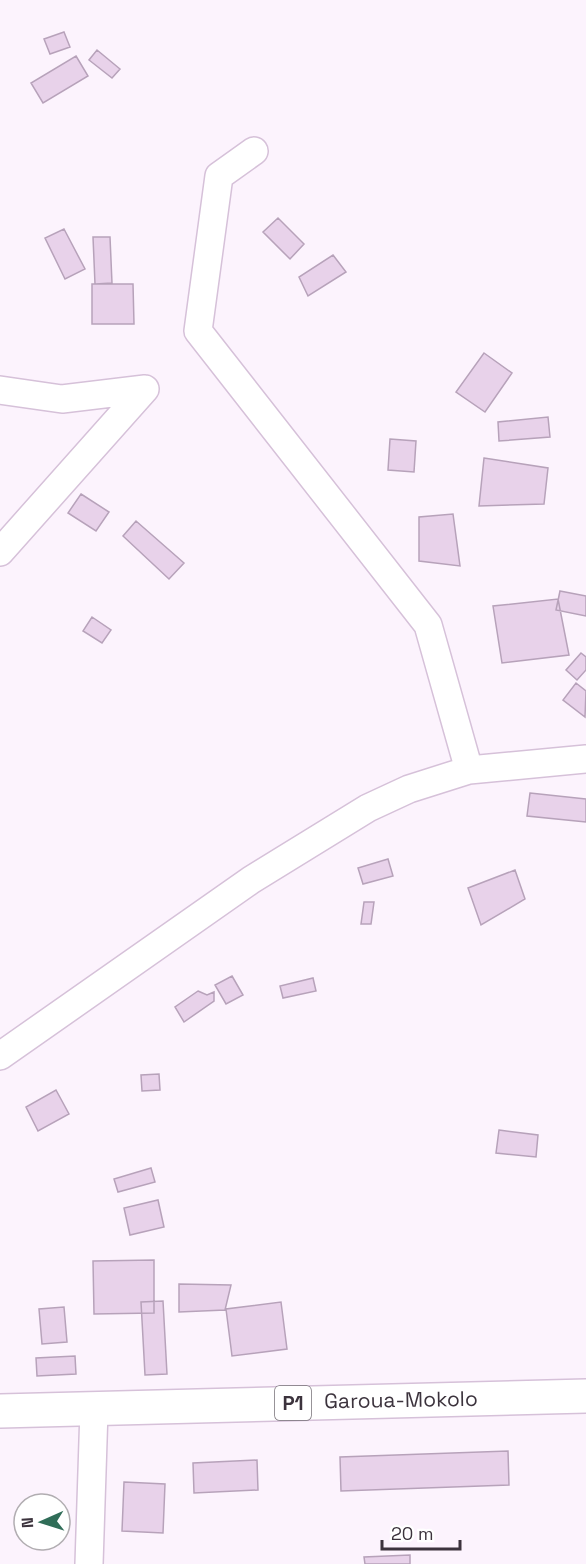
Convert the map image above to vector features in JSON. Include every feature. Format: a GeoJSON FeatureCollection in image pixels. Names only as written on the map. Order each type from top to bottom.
{"type":"FeatureCollection","features":[{"type":"Feature","properties":{"kind":"main road","name":"Garoua-Mokolo"},"geometry":{"type":"LineString","coordinates":[[0,1412],[586,1396]]}},
{"type":"Feature","properties":{"kind":"street"},"geometry":{"type":"LineString","coordinates":[[254,151],[219,176],[198,331],[428,624],[469,770]]}},
{"type":"Feature","properties":{"kind":"street"},"geometry":{"type":"LineString","coordinates":[[0,390],[62,399],[145,389],[0,552]]}},
{"type":"Feature","properties":{"kind":"street"},"geometry":{"type":"LineString","coordinates":[[0,1056],[251,880],[368,808],[409,789],[469,770],[586,759]]}},
{"type":"Feature","properties":{"kind":"street"},"geometry":{"type":"LineString","coordinates":[[89,1564],[94,1410]]}},
{"type":"Feature","properties":{"kind":"building"},"geometry":{"type":"Polygon","coordinates":[[[64,32],[70,47],[50,54],[44,39],[64,32]]]}},
{"type":"Feature","properties":{"kind":"building"},"geometry":{"type":"Polygon","coordinates":[[[97,50],[120,69],[112,78],[89,60],[97,50]]]}},
{"type":"Feature","properties":{"kind":"building"},"geometry":{"type":"Polygon","coordinates":[[[76,56],[88,76],[43,103],[31,83],[76,56]]]}},
{"type":"Feature","properties":{"kind":"building"},"geometry":{"type":"Polygon","coordinates":[[[278,218],[304,244],[290,259],[263,232],[278,218]]]}},
{"type":"Feature","properties":{"kind":"building"},"geometry":{"type":"Polygon","coordinates":[[[64,229],[85,269],[65,279],[45,238],[64,229]]]}},
{"type":"Feature","properties":{"kind":"building"},"geometry":{"type":"Polygon","coordinates":[[[93,237],[110,237],[112,283],[95,284],[93,237]]]}},
{"type":"Feature","properties":{"kind":"building"},"geometry":{"type":"Polygon","coordinates":[[[333,255],[346,272],[308,296],[299,277],[333,255]]]}},
{"type":"Feature","properties":{"kind":"building"},"geometry":{"type":"Polygon","coordinates":[[[92,284],[133,284],[134,324],[92,324],[92,284]]]}},
{"type":"Feature","properties":{"kind":"building"},"geometry":{"type":"Polygon","coordinates":[[[484,353],[512,373],[485,412],[456,392],[484,353]]]}},
{"type":"Feature","properties":{"kind":"building"},"geometry":{"type":"Polygon","coordinates":[[[548,417],[550,437],[499,441],[498,422],[548,417]]]}},
{"type":"Feature","properties":{"kind":"building"},"geometry":{"type":"Polygon","coordinates":[[[390,439],[416,441],[414,472],[388,470],[390,439]]]}},
{"type":"Feature","properties":{"kind":"building"},"geometry":{"type":"Polygon","coordinates":[[[484,458],[548,468],[544,504],[479,506],[484,458]]]}},
{"type":"Feature","properties":{"kind":"building"},"geometry":{"type":"Polygon","coordinates":[[[81,494],[109,512],[96,531],[68,513],[81,494]]]}},
{"type":"Feature","properties":{"kind":"building"},"geometry":{"type":"Polygon","coordinates":[[[453,514],[460,566],[419,561],[419,517],[453,514]]]}},
{"type":"Feature","properties":{"kind":"building"},"geometry":{"type":"Polygon","coordinates":[[[136,521],[184,563],[169,579],[123,536],[136,521]]]}},
{"type":"Feature","properties":{"kind":"building"},"geometry":{"type":"Polygon","coordinates":[[[560,591],[586,596],[586,616],[556,610],[560,591]]]}},
{"type":"Feature","properties":{"kind":"building"},"geometry":{"type":"Polygon","coordinates":[[[558,599],[569,655],[502,663],[493,606],[558,599]]]}},
{"type":"Feature","properties":{"kind":"building"},"geometry":{"type":"Polygon","coordinates":[[[92,617],[111,630],[102,643],[83,631],[92,617]]]}},
{"type":"Feature","properties":{"kind":"building"},"geometry":{"type":"Polygon","coordinates":[[[581,653],[586,657],[586,670],[577,680],[566,670],[581,653]]]}},
{"type":"Feature","properties":{"kind":"building"},"geometry":{"type":"Polygon","coordinates":[[[576,683],[586,691],[585,717],[563,700],[576,683]]]}},
{"type":"Feature","properties":{"kind":"building"},"geometry":{"type":"Polygon","coordinates":[[[530,793],[586,799],[586,822],[527,816],[530,793]]]}},
{"type":"Feature","properties":{"kind":"building"},"geometry":{"type":"Polygon","coordinates":[[[388,859],[393,876],[363,884],[358,868],[388,859]]]}},
{"type":"Feature","properties":{"kind":"building"},"geometry":{"type":"Polygon","coordinates":[[[515,870],[525,899],[481,925],[468,888],[515,870]]]}},
{"type":"Feature","properties":{"kind":"building"},"geometry":{"type":"Polygon","coordinates":[[[364,902],[374,902],[371,924],[361,924],[364,902]]]}},
{"type":"Feature","properties":{"kind":"building"},"geometry":{"type":"Polygon","coordinates":[[[232,976],[243,995],[226,1004],[215,985],[232,976]]]}},
{"type":"Feature","properties":{"kind":"building"},"geometry":{"type":"Polygon","coordinates":[[[313,978],[316,991],[283,998],[280,986],[313,978]]]}},
{"type":"Feature","properties":{"kind":"building"},"geometry":{"type":"Polygon","coordinates":[[[198,991],[207,995],[214,992],[214,1001],[184,1022],[175,1007],[198,991]]]}},
{"type":"Feature","properties":{"kind":"building"},"geometry":{"type":"Polygon","coordinates":[[[159,1074],[160,1090],[142,1091],[141,1075],[159,1074]]]}},
{"type":"Feature","properties":{"kind":"building"},"geometry":{"type":"Polygon","coordinates":[[[56,1090],[69,1114],[38,1131],[26,1107],[56,1090]]]}},
{"type":"Feature","properties":{"kind":"building"},"geometry":{"type":"Polygon","coordinates":[[[499,1130],[538,1135],[536,1157],[496,1153],[499,1130]]]}},
{"type":"Feature","properties":{"kind":"building"},"geometry":{"type":"Polygon","coordinates":[[[151,1168],[155,1182],[118,1192],[114,1179],[151,1168]]]}},
{"type":"Feature","properties":{"kind":"building"},"geometry":{"type":"Polygon","coordinates":[[[158,1200],[164,1227],[130,1235],[124,1208],[158,1200]]]}},
{"type":"Feature","properties":{"kind":"building"},"geometry":{"type":"Polygon","coordinates":[[[154,1260],[154,1313],[94,1314],[93,1261],[154,1260]]]}},
{"type":"Feature","properties":{"kind":"building"},"geometry":{"type":"Polygon","coordinates":[[[179,1284],[231,1285],[225,1310],[179,1312],[179,1284]]]}},
{"type":"Feature","properties":{"kind":"building"},"geometry":{"type":"Polygon","coordinates":[[[163,1301],[167,1374],[145,1375],[141,1302],[163,1301]]]}},
{"type":"Feature","properties":{"kind":"building"},"geometry":{"type":"Polygon","coordinates":[[[281,1302],[287,1349],[232,1356],[226,1309],[281,1302]]]}},
{"type":"Feature","properties":{"kind":"building"},"geometry":{"type":"Polygon","coordinates":[[[64,1307],[67,1342],[42,1344],[39,1309],[64,1307]]]}},
{"type":"Feature","properties":{"kind":"building"},"geometry":{"type":"Polygon","coordinates":[[[75,1356],[76,1374],[37,1376],[36,1358],[75,1356]]]}},
{"type":"Feature","properties":{"kind":"building"},"geometry":{"type":"Polygon","coordinates":[[[508,1451],[509,1485],[341,1491],[340,1457],[508,1451]]]}},
{"type":"Feature","properties":{"kind":"building"},"geometry":{"type":"Polygon","coordinates":[[[257,1460],[258,1490],[194,1493],[193,1463],[257,1460]]]}},
{"type":"Feature","properties":{"kind":"building"},"geometry":{"type":"Polygon","coordinates":[[[124,1482],[165,1484],[163,1533],[122,1531],[124,1482]]]}},
{"type":"Feature","properties":{"kind":"building"},"geometry":{"type":"Polygon","coordinates":[[[410,1555],[410,1564],[365,1564],[364,1557],[410,1555]]]}}]}
